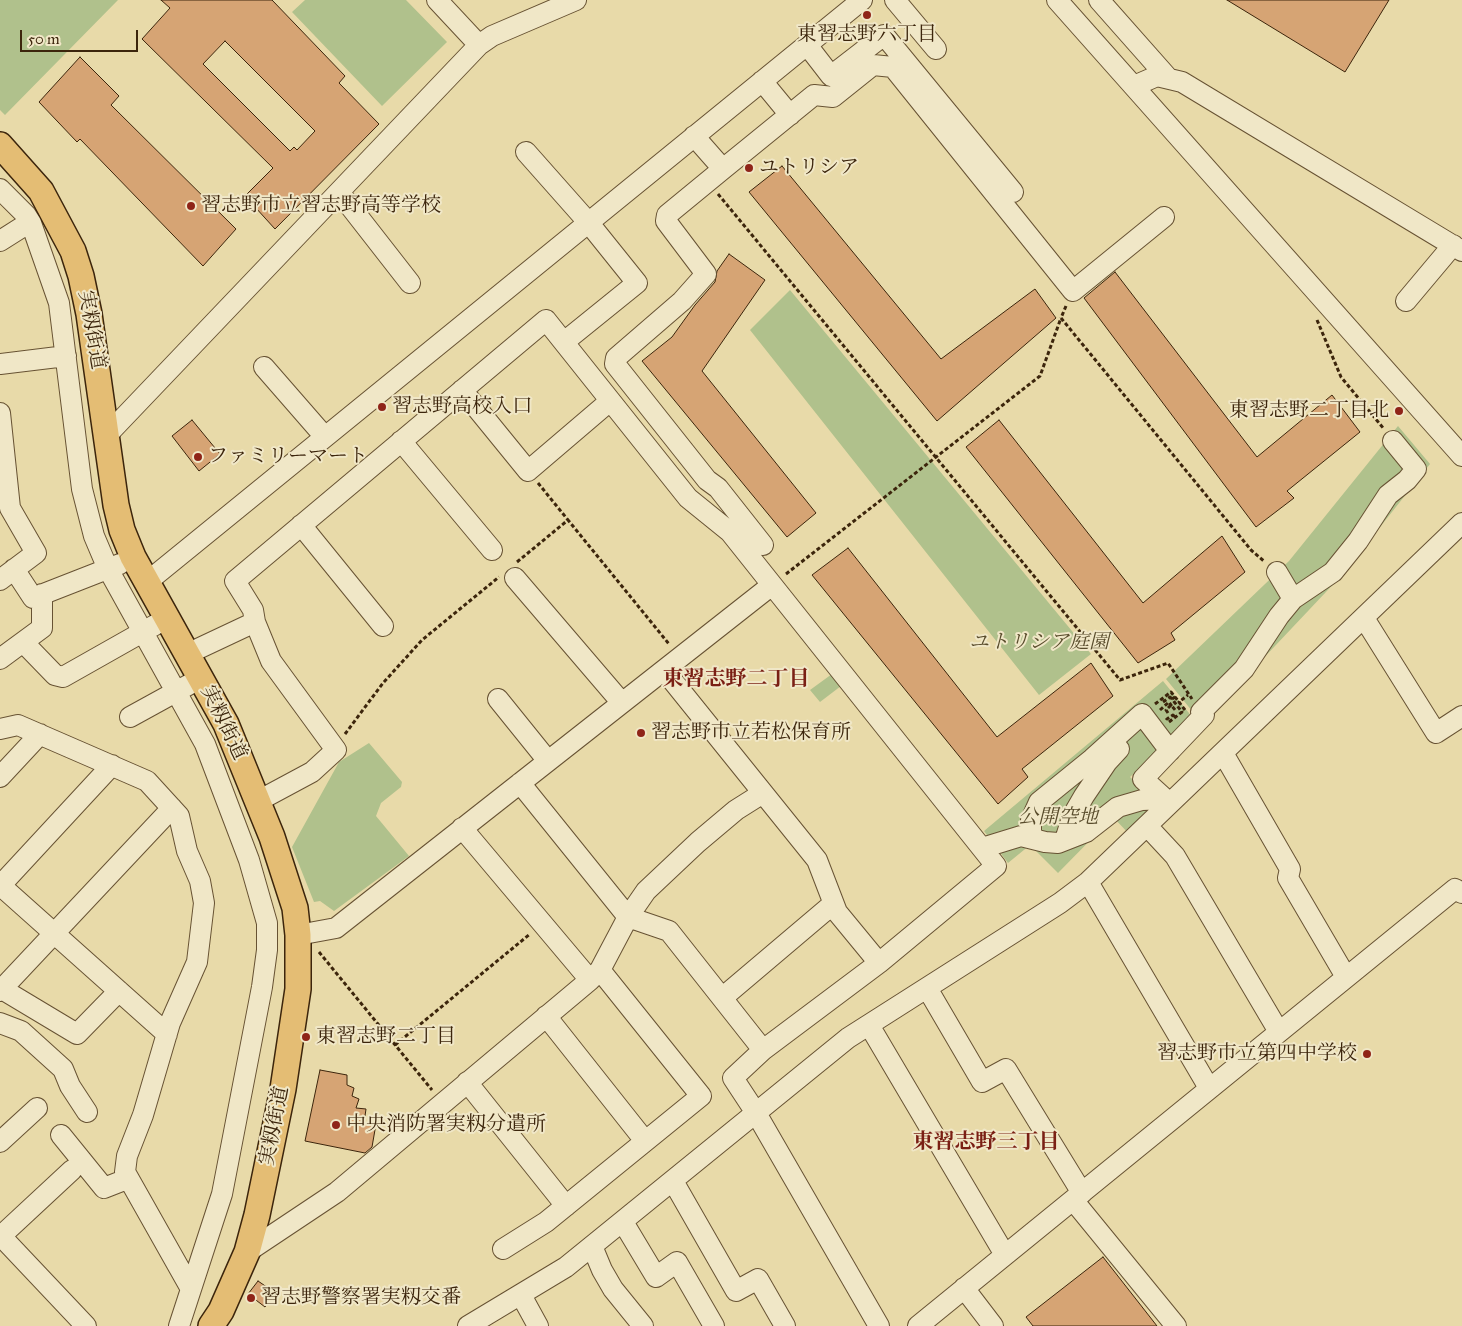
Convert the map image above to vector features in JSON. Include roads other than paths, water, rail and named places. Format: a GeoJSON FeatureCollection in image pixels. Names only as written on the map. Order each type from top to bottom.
{"type":"FeatureCollection","features":[{"type":"Feature","properties":{"kind":"main road","name":"実籾街道"},"geometry":{"type":"LineString","coordinates":[[0,145],[41,191],[73,251],[89,314],[116,505],[122,530],[133,558],[226,724],[258,801],[285,873],[295,908],[306,933],[294,1026],[261,1196],[247,1252],[220,1311],[211,1326]]}},
{"type":"Feature","properties":{"kind":"street"},"geometry":{"type":"LineString","coordinates":[[107,435],[479,45],[492,36],[576,0]]}},
{"type":"Feature","properties":{"kind":"street"},"geometry":{"type":"LineString","coordinates":[[895,0],[936,50]]}},
{"type":"Feature","properties":{"kind":"street"},"geometry":{"type":"LineString","coordinates":[[1057,0],[1462,456]]}},
{"type":"Feature","properties":{"kind":"street"},"geometry":{"type":"LineString","coordinates":[[1099,0],[1168,78]]}},
{"type":"Feature","properties":{"kind":"street"},"geometry":{"type":"LineString","coordinates":[[147,582],[807,45],[849,4]]}},
{"type":"Feature","properties":{"kind":"street"},"geometry":{"type":"LineString","coordinates":[[449,5],[479,45]]}},
{"type":"Feature","properties":{"kind":"street"},"geometry":{"type":"LineString","coordinates":[[807,45],[831,76],[884,35],[1013,192]]}},
{"type":"Feature","properties":{"kind":"street"},"geometry":{"type":"LineString","coordinates":[[763,545],[718,488],[707,480],[614,364],[616,358],[682,301],[706,274],[666,221],[666,215],[814,95],[833,97],[873,65],[893,67],[1073,291],[1164,217]]}},
{"type":"Feature","properties":{"kind":"street"},"geometry":{"type":"LineString","coordinates":[[1134,86],[1157,76],[1182,82],[1457,248],[1406,301]]}},
{"type":"Feature","properties":{"kind":"street"},"geometry":{"type":"LineString","coordinates":[[762,81],[790,115]]}},
{"type":"Feature","properties":{"kind":"street"},"geometry":{"type":"LineString","coordinates":[[694,136],[715,175]]}},
{"type":"Feature","properties":{"kind":"street"},"geometry":{"type":"LineString","coordinates":[[526,152],[588,222],[637,283],[564,342]]}},
{"type":"Feature","properties":{"kind":"street"},"geometry":{"type":"LineString","coordinates":[[0,189],[26,215],[30,222],[59,302],[82,489],[94,536],[108,569],[177,691],[215,765],[249,860],[265,912],[268,934],[262,987],[222,1194],[212,1230],[178,1326]]}},
{"type":"Feature","properties":{"kind":"street"},"geometry":{"type":"LineString","coordinates":[[339,192],[410,283]]}},
{"type":"Feature","properties":{"kind":"street"},"geometry":{"type":"LineString","coordinates":[[0,241],[30,222]]}},
{"type":"Feature","properties":{"kind":"street"},"geometry":{"type":"LineString","coordinates":[[258,801],[312,772],[336,750],[271,661],[255,622],[253,610],[235,581],[546,320],[688,498],[730,532],[996,866],[879,963],[763,1050],[733,1078],[756,1113],[880,1326]]}},
{"type":"Feature","properties":{"kind":"street"},"geometry":{"type":"LineString","coordinates":[[0,364],[66,356]]}},
{"type":"Feature","properties":{"kind":"street"},"geometry":{"type":"LineString","coordinates":[[264,367],[325,437]]}},
{"type":"Feature","properties":{"kind":"street"},"geometry":{"type":"LineString","coordinates":[[462,390],[528,471],[610,401]]}},
{"type":"Feature","properties":{"kind":"street"},"geometry":{"type":"LineString","coordinates":[[0,413],[10,508],[36,553],[7,575],[33,598],[133,558]]}},
{"type":"Feature","properties":{"kind":"street"},"geometry":{"type":"LineString","coordinates":[[402,441],[492,550]]}},
{"type":"Feature","properties":{"kind":"street"},"geometry":{"type":"LineString","coordinates":[[982,848],[1021,836],[1051,843],[1065,840],[1086,832],[1118,807],[1142,800],[1165,799],[1143,779],[1204,716],[1201,712],[1244,670],[1279,616],[1284,584],[1333,572],[1358,541],[1388,495],[1407,480],[1416,468],[1393,441]]}},
{"type":"Feature","properties":{"kind":"street"},"geometry":{"type":"LineString","coordinates":[[468,1326],[566,1267],[848,1038],[1060,903],[1088,882],[1148,827],[1462,523]]}},
{"type":"Feature","properties":{"kind":"street"},"geometry":{"type":"LineString","coordinates":[[301,525],[383,626]]}},
{"type":"Feature","properties":{"kind":"street"},"geometry":{"type":"LineString","coordinates":[[511,572],[622,703]]}},
{"type":"Feature","properties":{"kind":"street"},"geometry":{"type":"LineString","coordinates":[[306,933],[336,928],[772,585]]}},
{"type":"Feature","properties":{"kind":"street"},"geometry":{"type":"LineString","coordinates":[[0,659],[42,628],[42,594]]}},
{"type":"Feature","properties":{"kind":"street"},"geometry":{"type":"LineString","coordinates":[[23,642],[55,675],[63,677],[167,618]]}},
{"type":"Feature","properties":{"kind":"street"},"geometry":{"type":"LineString","coordinates":[[1364,618],[1436,733],[1462,716]]}},
{"type":"Feature","properties":{"kind":"street"},"geometry":{"type":"LineString","coordinates":[[187,654],[255,622]]}},
{"type":"Feature","properties":{"kind":"street"},"geometry":{"type":"LineString","coordinates":[[672,663],[763,793],[817,860],[837,912],[879,963]]}},
{"type":"Feature","properties":{"kind":"street"},"geometry":{"type":"LineString","coordinates":[[130,717],[201,678]]}},
{"type":"Feature","properties":{"kind":"street"},"geometry":{"type":"LineString","coordinates":[[498,699],[548,761]]}},
{"type":"Feature","properties":{"kind":"street"},"geometry":{"type":"LineString","coordinates":[[1034,839],[1031,832],[1031,820],[1040,802],[1142,714],[1156,716]]}},
{"type":"Feature","properties":{"kind":"street"},"geometry":{"type":"LineString","coordinates":[[1156,716],[1170,751]]}},
{"type":"Feature","properties":{"kind":"street"},"geometry":{"type":"LineString","coordinates":[[1065,840],[1073,815],[1107,762],[1156,716]]}},
{"type":"Feature","properties":{"kind":"street"},"geometry":{"type":"LineString","coordinates":[[0,729],[18,725],[147,781],[179,816],[187,851],[200,881],[204,903],[197,962],[177,1003],[143,1115],[127,1156],[125,1172],[127,1179],[191,1288]]}},
{"type":"Feature","properties":{"kind":"street"},"geometry":{"type":"LineString","coordinates":[[0,778],[40,734]]}},
{"type":"Feature","properties":{"kind":"street"},"geometry":{"type":"LineString","coordinates":[[1223,754],[1290,869],[1288,878],[1346,977]]}},
{"type":"Feature","properties":{"kind":"street"},"geometry":{"type":"LineString","coordinates":[[112,766],[0,885],[167,1034]]}},
{"type":"Feature","properties":{"kind":"street"},"geometry":{"type":"LineString","coordinates":[[520,783],[628,917],[669,931],[763,1050]]}},
{"type":"Feature","properties":{"kind":"street"},"geometry":{"type":"LineString","coordinates":[[247,1252],[337,1192],[595,975],[628,917],[646,891],[698,842],[736,810],[763,793]]}},
{"type":"Feature","properties":{"kind":"street"},"geometry":{"type":"LineString","coordinates":[[119,991],[77,1034],[1,990],[172,808]]}},
{"type":"Feature","properties":{"kind":"street"},"geometry":{"type":"LineString","coordinates":[[1148,827],[1175,856],[1279,1032]]}},
{"type":"Feature","properties":{"kind":"street"},"geometry":{"type":"LineString","coordinates":[[462,828],[542,924],[595,975],[701,1096],[546,1222],[504,1249]]}},
{"type":"Feature","properties":{"kind":"street"},"geometry":{"type":"LineString","coordinates":[[1088,882],[1208,1088]]}},
{"type":"Feature","properties":{"kind":"street"},"geometry":{"type":"LineString","coordinates":[[918,1326],[1208,1088],[1455,889],[1462,893]]}},
{"type":"Feature","properties":{"kind":"street"},"geometry":{"type":"LineString","coordinates":[[722,998],[834,904]]}},
{"type":"Feature","properties":{"kind":"street"},"geometry":{"type":"LineString","coordinates":[[927,988],[982,1082],[1006,1068],[1078,1196],[1176,1326]]}},
{"type":"Feature","properties":{"kind":"street"},"geometry":{"type":"LineString","coordinates":[[546,1016],[645,1141]]}},
{"type":"Feature","properties":{"kind":"street"},"geometry":{"type":"LineString","coordinates":[[0,1023],[21,1031],[63,1068],[70,1086],[87,1112]]}},
{"type":"Feature","properties":{"kind":"street"},"geometry":{"type":"LineString","coordinates":[[869,1025],[1005,1255]]}},
{"type":"Feature","properties":{"kind":"street"},"geometry":{"type":"LineString","coordinates":[[467,1082],[566,1206]]}},
{"type":"Feature","properties":{"kind":"street"},"geometry":{"type":"LineString","coordinates":[[0,1142],[37,1108]]}},
{"type":"Feature","properties":{"kind":"street"},"geometry":{"type":"LineString","coordinates":[[61,1135],[104,1188],[127,1179]]}},
{"type":"Feature","properties":{"kind":"street"},"geometry":{"type":"LineString","coordinates":[[72,1170],[0,1236],[86,1326]]}},
{"type":"Feature","properties":{"kind":"street"},"geometry":{"type":"LineString","coordinates":[[673,1181],[736,1291],[758,1279],[785,1326]]}},
{"type":"Feature","properties":{"kind":"street"},"geometry":{"type":"LineString","coordinates":[[623,1222],[656,1276],[676,1262],[714,1326]]}},
{"type":"Feature","properties":{"kind":"street"},"geometry":{"type":"LineString","coordinates":[[592,1246],[610,1282],[643,1326]]}},
{"type":"Feature","properties":{"kind":"street"},"geometry":{"type":"LineString","coordinates":[[964,1288],[993,1326]]}},
{"type":"Feature","properties":{"kind":"street"},"geometry":{"type":"LineString","coordinates":[[521,1295],[538,1326]]}},
{"type":"Feature","properties":{"kind":"place","name":"東習志野六丁目"},"geometry":{"type":"Point","coordinates":[867,15]}},
{"type":"Feature","properties":{"kind":"place","name":"ユトリシア"},"geometry":{"type":"Point","coordinates":[749,168]}},
{"type":"Feature","properties":{"kind":"place","name":"習志野市立習志野高等学校"},"geometry":{"type":"Point","coordinates":[191,206]}},
{"type":"Feature","properties":{"kind":"place","name":"習志野高校入口"},"geometry":{"type":"Point","coordinates":[382,407]}},
{"type":"Feature","properties":{"kind":"place","name":"東習志野二丁目北"},"geometry":{"type":"Point","coordinates":[1399,411]}},
{"type":"Feature","properties":{"kind":"place","name":"ファミリーマート"},"geometry":{"type":"Point","coordinates":[198,457]}},
{"type":"Feature","properties":{"kind":"place","name":"習志野市立若松保育所"},"geometry":{"type":"Point","coordinates":[641,733]}},
{"type":"Feature","properties":{"kind":"place","name":"東習志野二丁目"},"geometry":{"type":"Point","coordinates":[306,1037]}},
{"type":"Feature","properties":{"kind":"place","name":"習志野市立第四中学校"},"geometry":{"type":"Point","coordinates":[1367,1054]}},
{"type":"Feature","properties":{"kind":"place","name":"中央消防署実籾分遣所"},"geometry":{"type":"Point","coordinates":[336,1125]}},
{"type":"Feature","properties":{"kind":"place","name":"習志野警察署実籾交番"},"geometry":{"type":"Point","coordinates":[251,1298]}},
{"type":"Feature","properties":{"kind":"district","name":"東習志野二丁目"},"geometry":{"type":"Point","coordinates":[736,680]}},
{"type":"Feature","properties":{"kind":"district","name":"東習志野三丁目"},"geometry":{"type":"Point","coordinates":[986,1143]}},
{"type":"Feature","properties":{"kind":"park label","name":"ユトリシア庭園"},"geometry":{"type":"Point","coordinates":[1039,643]}},
{"type":"Feature","properties":{"kind":"park label","name":"公開空地"},"geometry":{"type":"Point","coordinates":[1058,818]}}]}
